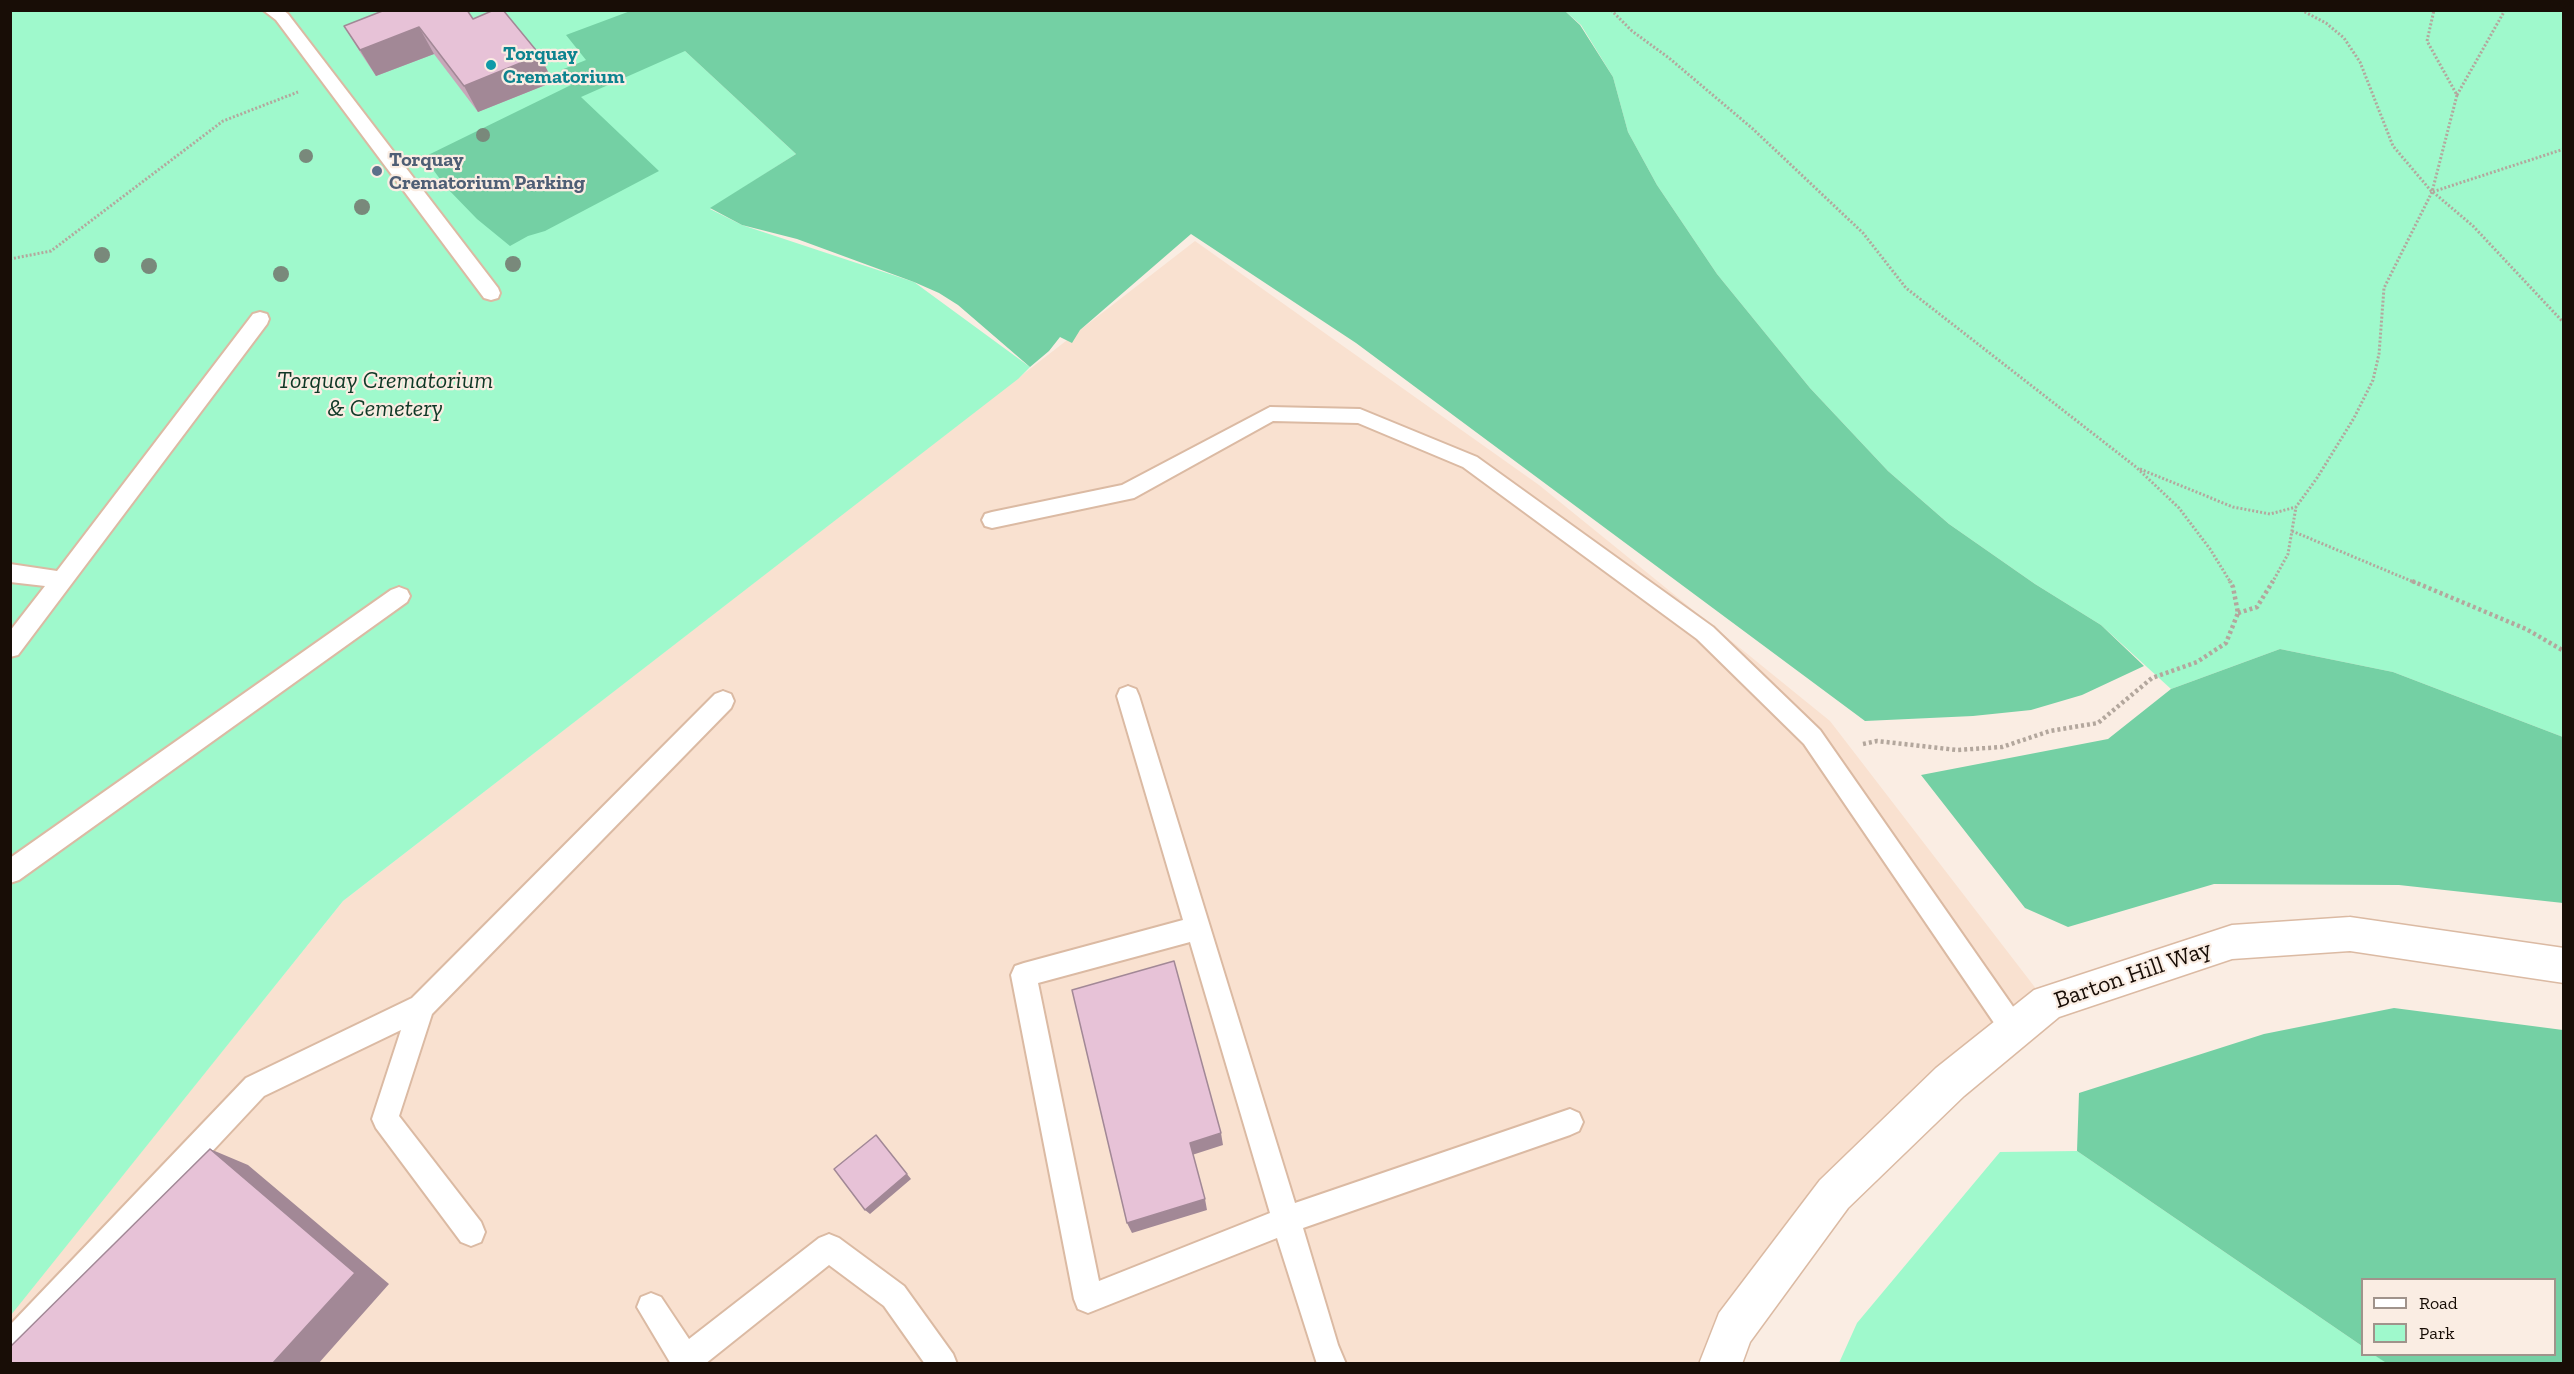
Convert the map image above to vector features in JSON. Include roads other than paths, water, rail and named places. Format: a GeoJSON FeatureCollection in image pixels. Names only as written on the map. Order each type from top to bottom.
{"type":"FeatureCollection","features":[{"type":"Feature","properties":{"kind":"street","name":"Barton Hill Way"},"geometry":{"type":"LineString","coordinates":[[1720,1364],[1734,1328],[1834,1194],[1950,1082],[2047,1003],[2232,942],[2350,934],[2564,966]]}},
{"type":"Feature","properties":{"kind":"lane"},"geometry":{"type":"LineString","coordinates":[[271,10],[282,17],[491,293]]}},
{"type":"Feature","properties":{"kind":"lane"},"geometry":{"type":"LineString","coordinates":[[10,648],[260,319]]}},
{"type":"Feature","properties":{"kind":"lane"},"geometry":{"type":"LineString","coordinates":[[992,520],[1127,492],[1270,414],[1360,416],[1470,462],[1705,633],[1812,737],[2014,1030]]}},
{"type":"Feature","properties":{"kind":"lane"},"geometry":{"type":"LineString","coordinates":[[10,573],[62,580]]}},
{"type":"Feature","properties":{"kind":"lane"},"geometry":{"type":"LineString","coordinates":[[10,872],[399,596]]}},
{"type":"Feature","properties":{"kind":"lane"},"geometry":{"type":"LineString","coordinates":[[1128,696],[1332,1364]]}},
{"type":"Feature","properties":{"kind":"lane"},"geometry":{"type":"LineString","coordinates":[[10,1347],[255,1087],[421,1007],[723,701]]}},
{"type":"Feature","properties":{"kind":"lane"},"geometry":{"type":"LineString","coordinates":[[1198,928],[1024,975],[1088,1299],[1287,1220],[1570,1122]]}},
{"type":"Feature","properties":{"kind":"lane"},"geometry":{"type":"LineString","coordinates":[[421,1007],[385,1119],[471,1232]]}},
{"type":"Feature","properties":{"kind":"lane"},"geometry":{"type":"LineString","coordinates":[[651,1307],[686,1360],[829,1248],[894,1296],[943,1364]]}},
{"type":"Feature","properties":{"kind":"place","name":"Torquay Crematorium"},"geometry":{"type":"Point","coordinates":[491,65]}},
{"type":"Feature","properties":{"kind":"place","name":"Torquay Crematorium Parking"},"geometry":{"type":"Point","coordinates":[377,171]}},
{"type":"Feature","properties":{"kind":"park label","name":"Torquay Crematorium & Cemetery"},"geometry":{"type":"Point","coordinates":[385,395]}}]}
